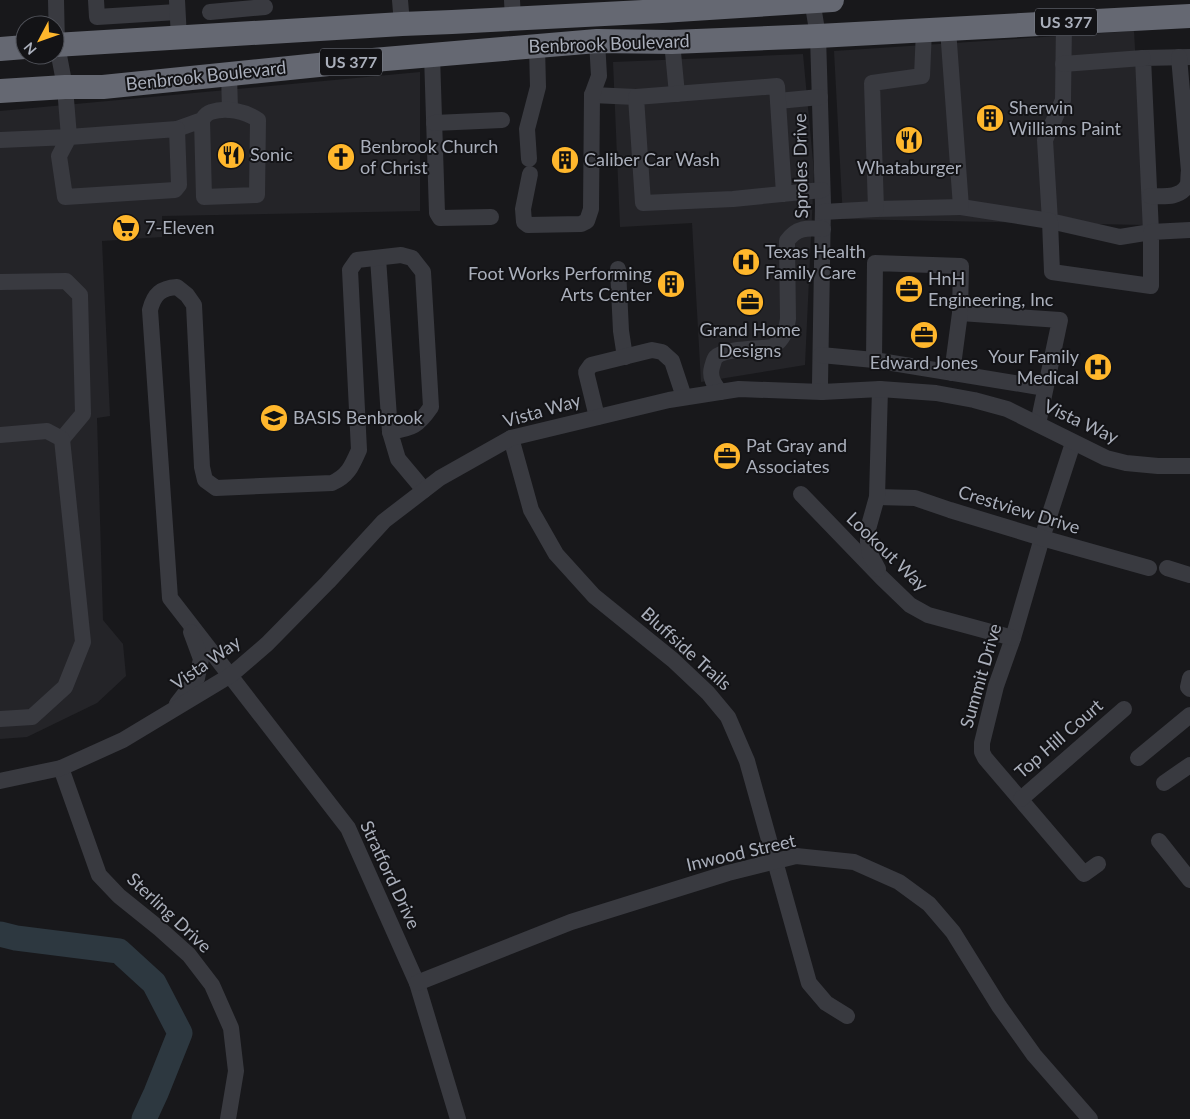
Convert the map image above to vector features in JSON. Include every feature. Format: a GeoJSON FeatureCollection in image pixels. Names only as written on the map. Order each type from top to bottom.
{"type":"FeatureCollection","features":[{"type":"Feature","properties":{"kind":"highway","name":"Benbrook Boulevard"},"geometry":{"type":"LineString","coordinates":[[65,44],[402,24],[513,10],[819,1]]}},
{"type":"Feature","properties":{"kind":"highway","name":"Benbrook Boulevard"},"geometry":{"type":"LineString","coordinates":[[0,91],[103,87],[338,63],[596,41],[672,42],[818,36],[1190,16]]}},
{"type":"Feature","properties":{"kind":"highway"},"geometry":{"type":"LineString","coordinates":[[0,49],[15,48]]}},
{"type":"Feature","properties":{"kind":"street"},"geometry":{"type":"LineString","coordinates":[[56,0],[56,15]]}},
{"type":"Feature","properties":{"kind":"street"},"geometry":{"type":"LineString","coordinates":[[96,0],[97,17],[177,6],[179,38]]}},
{"type":"Feature","properties":{"kind":"street"},"geometry":{"type":"LineString","coordinates":[[400,0],[402,24]]}},
{"type":"Feature","properties":{"kind":"street","name":"Sproles Drive"},"geometry":{"type":"LineString","coordinates":[[819,1],[818,36],[822,190],[820,384],[822,392]]}},
{"type":"Feature","properties":{"kind":"street"},"geometry":{"type":"LineString","coordinates":[[212,36],[208,6],[265,3],[267,32]]}},
{"type":"Feature","properties":{"kind":"street"},"geometry":{"type":"LineString","coordinates":[[1064,22],[1064,100],[1045,140],[1052,272],[1151,286],[1152,232],[1143,58]]}},
{"type":"Feature","properties":{"kind":"street"},"geometry":{"type":"LineString","coordinates":[[948,29],[961,207]]}},
{"type":"Feature","properties":{"kind":"street"},"geometry":{"type":"LineString","coordinates":[[876,209],[872,83],[922,76],[924,30]]}},
{"type":"Feature","properties":{"kind":"street"},"geometry":{"type":"LineString","coordinates":[[537,46],[538,87],[527,129],[529,167],[523,209],[524,222],[528,225],[581,224],[586,221],[591,209],[592,95],[600,76],[596,41]]}},
{"type":"Feature","properties":{"kind":"street"},"geometry":{"type":"LineString","coordinates":[[672,42],[677,94]]}},
{"type":"Feature","properties":{"kind":"street"},"geometry":{"type":"LineString","coordinates":[[432,55],[437,213],[440,218],[491,217]]}},
{"type":"Feature","properties":{"kind":"street"},"geometry":{"type":"LineString","coordinates":[[1063,64],[1184,57],[1188,186],[1180,193],[1170,196],[1150,196]]}},
{"type":"Feature","properties":{"kind":"street"},"geometry":{"type":"LineString","coordinates":[[60,65],[65,87],[69,136],[59,156],[65,197],[175,190],[179,185],[177,129]]}},
{"type":"Feature","properties":{"kind":"street"},"geometry":{"type":"LineString","coordinates":[[229,74],[230,110]]}},
{"type":"Feature","properties":{"kind":"street"},"geometry":{"type":"LineString","coordinates":[[592,95],[636,97],[777,86],[784,194]]}},
{"type":"Feature","properties":{"kind":"street"},"geometry":{"type":"LineString","coordinates":[[636,97],[643,202],[734,199],[822,190]]}},
{"type":"Feature","properties":{"kind":"street"},"geometry":{"type":"LineString","coordinates":[[778,101],[820,97]]}},
{"type":"Feature","properties":{"kind":"street"},"geometry":{"type":"LineString","coordinates":[[0,140],[177,129],[202,120],[209,112],[230,110],[249,114],[258,120],[257,195],[204,197],[202,120]]}},
{"type":"Feature","properties":{"kind":"street"},"geometry":{"type":"LineString","coordinates":[[434,123],[502,120]]}},
{"type":"Feature","properties":{"kind":"street"},"geometry":{"type":"LineString","coordinates":[[179,185],[204,186]]}},
{"type":"Feature","properties":{"kind":"street"},"geometry":{"type":"LineString","coordinates":[[822,212],[961,207],[1050,221],[1120,237],[1152,232],[1190,230]]}},
{"type":"Feature","properties":{"kind":"street"},"geometry":{"type":"LineString","coordinates":[[720,392],[713,383],[710,372],[715,357],[722,353],[773,347],[787,331],[787,241],[803,228],[822,229]]}},
{"type":"Feature","properties":{"kind":"street"},"geometry":{"type":"LineString","coordinates":[[390,432],[408,429],[422,420],[431,406],[423,272],[412,258],[401,255],[378,258],[390,432],[398,459],[424,490]]}},
{"type":"Feature","properties":{"kind":"street","name":"Stratford Drive"},"geometry":{"type":"LineString","coordinates":[[378,258],[357,260],[350,270],[359,450],[351,468],[341,479],[332,483],[216,488],[205,480],[202,467],[194,305],[187,295],[177,287],[167,288],[160,292],[152,302],[150,310],[170,598],[348,828],[417,983],[458,1119]]}},
{"type":"Feature","properties":{"kind":"street"},"geometry":{"type":"LineString","coordinates":[[874,360],[875,262],[961,266],[960,313],[952,373]]}},
{"type":"Feature","properties":{"kind":"street"},"geometry":{"type":"LineString","coordinates":[[618,269],[621,331],[625,357]]}},
{"type":"Feature","properties":{"kind":"street"},"geometry":{"type":"LineString","coordinates":[[0,282],[66,280],[80,295],[83,414],[62,439],[83,642],[65,687],[32,717],[0,719]]}},
{"type":"Feature","properties":{"kind":"street"},"geometry":{"type":"LineString","coordinates":[[960,313],[1060,320],[1038,424]]}},
{"type":"Feature","properties":{"kind":"street"},"geometry":{"type":"LineString","coordinates":[[598,417],[586,372],[591,365],[652,350],[662,352],[672,361],[684,397]]}},
{"type":"Feature","properties":{"kind":"street"},"geometry":{"type":"LineString","coordinates":[[821,355],[874,360],[1045,388]]}},
{"type":"Feature","properties":{"kind":"street","name":"Vista Way"},"geometry":{"type":"LineString","coordinates":[[0,781],[60,768],[123,740],[231,675],[267,644],[384,521],[440,478],[511,438],[668,400],[739,389],[822,392],[880,390],[936,393],[974,400],[1006,409],[1106,458],[1126,463],[1190,466]]}},
{"type":"Feature","properties":{"kind":"street"},"geometry":{"type":"LineString","coordinates":[[880,390],[877,497],[868,529],[868,542],[870,554],[882,578]]}},
{"type":"Feature","properties":{"kind":"street"},"geometry":{"type":"LineString","coordinates":[[0,435],[47,431],[62,439]]}},
{"type":"Feature","properties":{"kind":"street","name":"Bluffside Trails"},"geometry":{"type":"LineString","coordinates":[[511,438],[531,510],[556,554],[594,596],[673,660],[708,693],[728,717],[747,761],[809,983],[826,1003],[847,1016]]}},
{"type":"Feature","properties":{"kind":"street","name":"Summit Drive"},"geometry":{"type":"LineString","coordinates":[[1073,443],[1042,538],[1013,638],[996,686],[982,743],[982,752],[985,758],[1084,874],[1098,864]]}},
{"type":"Feature","properties":{"kind":"street","name":"Lookout Way"},"geometry":{"type":"LineString","coordinates":[[801,494],[910,605],[928,615],[1013,638]]}},
{"type":"Feature","properties":{"kind":"street","name":"Crestview Drive"},"geometry":{"type":"LineString","coordinates":[[877,497],[915,498],[1042,538],[1149,568]]}},
{"type":"Feature","properties":{"kind":"street"},"geometry":{"type":"LineString","coordinates":[[1168,568],[1190,575]]}},
{"type":"Feature","properties":{"kind":"street"},"geometry":{"type":"LineString","coordinates":[[171,711],[197,678],[201,659],[185,616]]}},
{"type":"Feature","properties":{"kind":"street"},"geometry":{"type":"LineString","coordinates":[[1190,678],[1188,686],[1190,689]]}},
{"type":"Feature","properties":{"kind":"street","name":"Top Hill Court"},"geometry":{"type":"LineString","coordinates":[[1021,799],[1124,709]]}},
{"type":"Feature","properties":{"kind":"street"},"geometry":{"type":"LineString","coordinates":[[1138,758],[1190,715]]}},
{"type":"Feature","properties":{"kind":"street"},"geometry":{"type":"LineString","coordinates":[[1164,783],[1190,765]]}},
{"type":"Feature","properties":{"kind":"street","name":"Sterling Drive"},"geometry":{"type":"LineString","coordinates":[[60,768],[99,875],[119,896],[189,954],[212,985],[231,1028],[236,1071],[228,1119]]}},
{"type":"Feature","properties":{"kind":"street"},"geometry":{"type":"LineString","coordinates":[[1159,841],[1190,880]]}},
{"type":"Feature","properties":{"kind":"street","name":"Inwood Street"},"geometry":{"type":"LineString","coordinates":[[417,983],[570,922],[728,873],[796,856],[854,862],[899,882],[929,904],[953,932],[998,1006],[1034,1055],[1090,1119]]}},
{"type":"Feature","properties":{"kind":"shaded area"},"geometry":{"type":"Polygon","coordinates":[[[1134,31],[1145,225],[843,219],[834,51],[1134,31]]]}},
{"type":"Feature","properties":{"kind":"shaded area"},"geometry":{"type":"Polygon","coordinates":[[[803,54],[814,172],[805,365],[701,382],[692,223],[620,227],[613,62],[803,54]]]}},
{"type":"Feature","properties":{"kind":"shaded area"},"geometry":{"type":"Polygon","coordinates":[[[420,72],[420,211],[162,216],[162,237],[102,241],[110,416],[97,418],[103,620],[123,644],[126,676],[97,703],[27,737],[0,739],[0,111],[420,72]]]}},
{"type":"Feature","properties":{"kind":"waterway"},"geometry":{"type":"LineString","coordinates":[[0,934],[16,938],[119,951],[154,983],[180,1033],[144,1119]]}},
{"type":"Feature","properties":{"kind":"place","name":"Sherwin Williams Paint"},"geometry":{"type":"Point","coordinates":[990,118]}},
{"type":"Feature","properties":{"kind":"place","name":"Whataburger"},"geometry":{"type":"Point","coordinates":[909,140]}},
{"type":"Feature","properties":{"kind":"place","name":"Sonic"},"geometry":{"type":"Point","coordinates":[231,155]}},
{"type":"Feature","properties":{"kind":"place","name":"Benbrook Church of Christ"},"geometry":{"type":"Point","coordinates":[341,157]}},
{"type":"Feature","properties":{"kind":"place","name":"Caliber Car Wash"},"geometry":{"type":"Point","coordinates":[565,160]}},
{"type":"Feature","properties":{"kind":"place","name":"7-Eleven"},"geometry":{"type":"Point","coordinates":[126,228]}},
{"type":"Feature","properties":{"kind":"place","name":"Texas Health Family Care"},"geometry":{"type":"Point","coordinates":[746,262]}},
{"type":"Feature","properties":{"kind":"place","name":"Foot Works Performing Arts Center"},"geometry":{"type":"Point","coordinates":[671,284]}},
{"type":"Feature","properties":{"kind":"place","name":"HnH Engineering, Inc"},"geometry":{"type":"Point","coordinates":[909,289]}},
{"type":"Feature","properties":{"kind":"place","name":"Grand Home Designs"},"geometry":{"type":"Point","coordinates":[750,302]}},
{"type":"Feature","properties":{"kind":"place","name":"Edward Jones"},"geometry":{"type":"Point","coordinates":[924,335]}},
{"type":"Feature","properties":{"kind":"place","name":"Your Family Medical"},"geometry":{"type":"Point","coordinates":[1098,367]}},
{"type":"Feature","properties":{"kind":"place","name":"BASIS Benbrook"},"geometry":{"type":"Point","coordinates":[274,418]}},
{"type":"Feature","properties":{"kind":"place","name":"Pat Gray and Associates"},"geometry":{"type":"Point","coordinates":[727,456]}}]}
